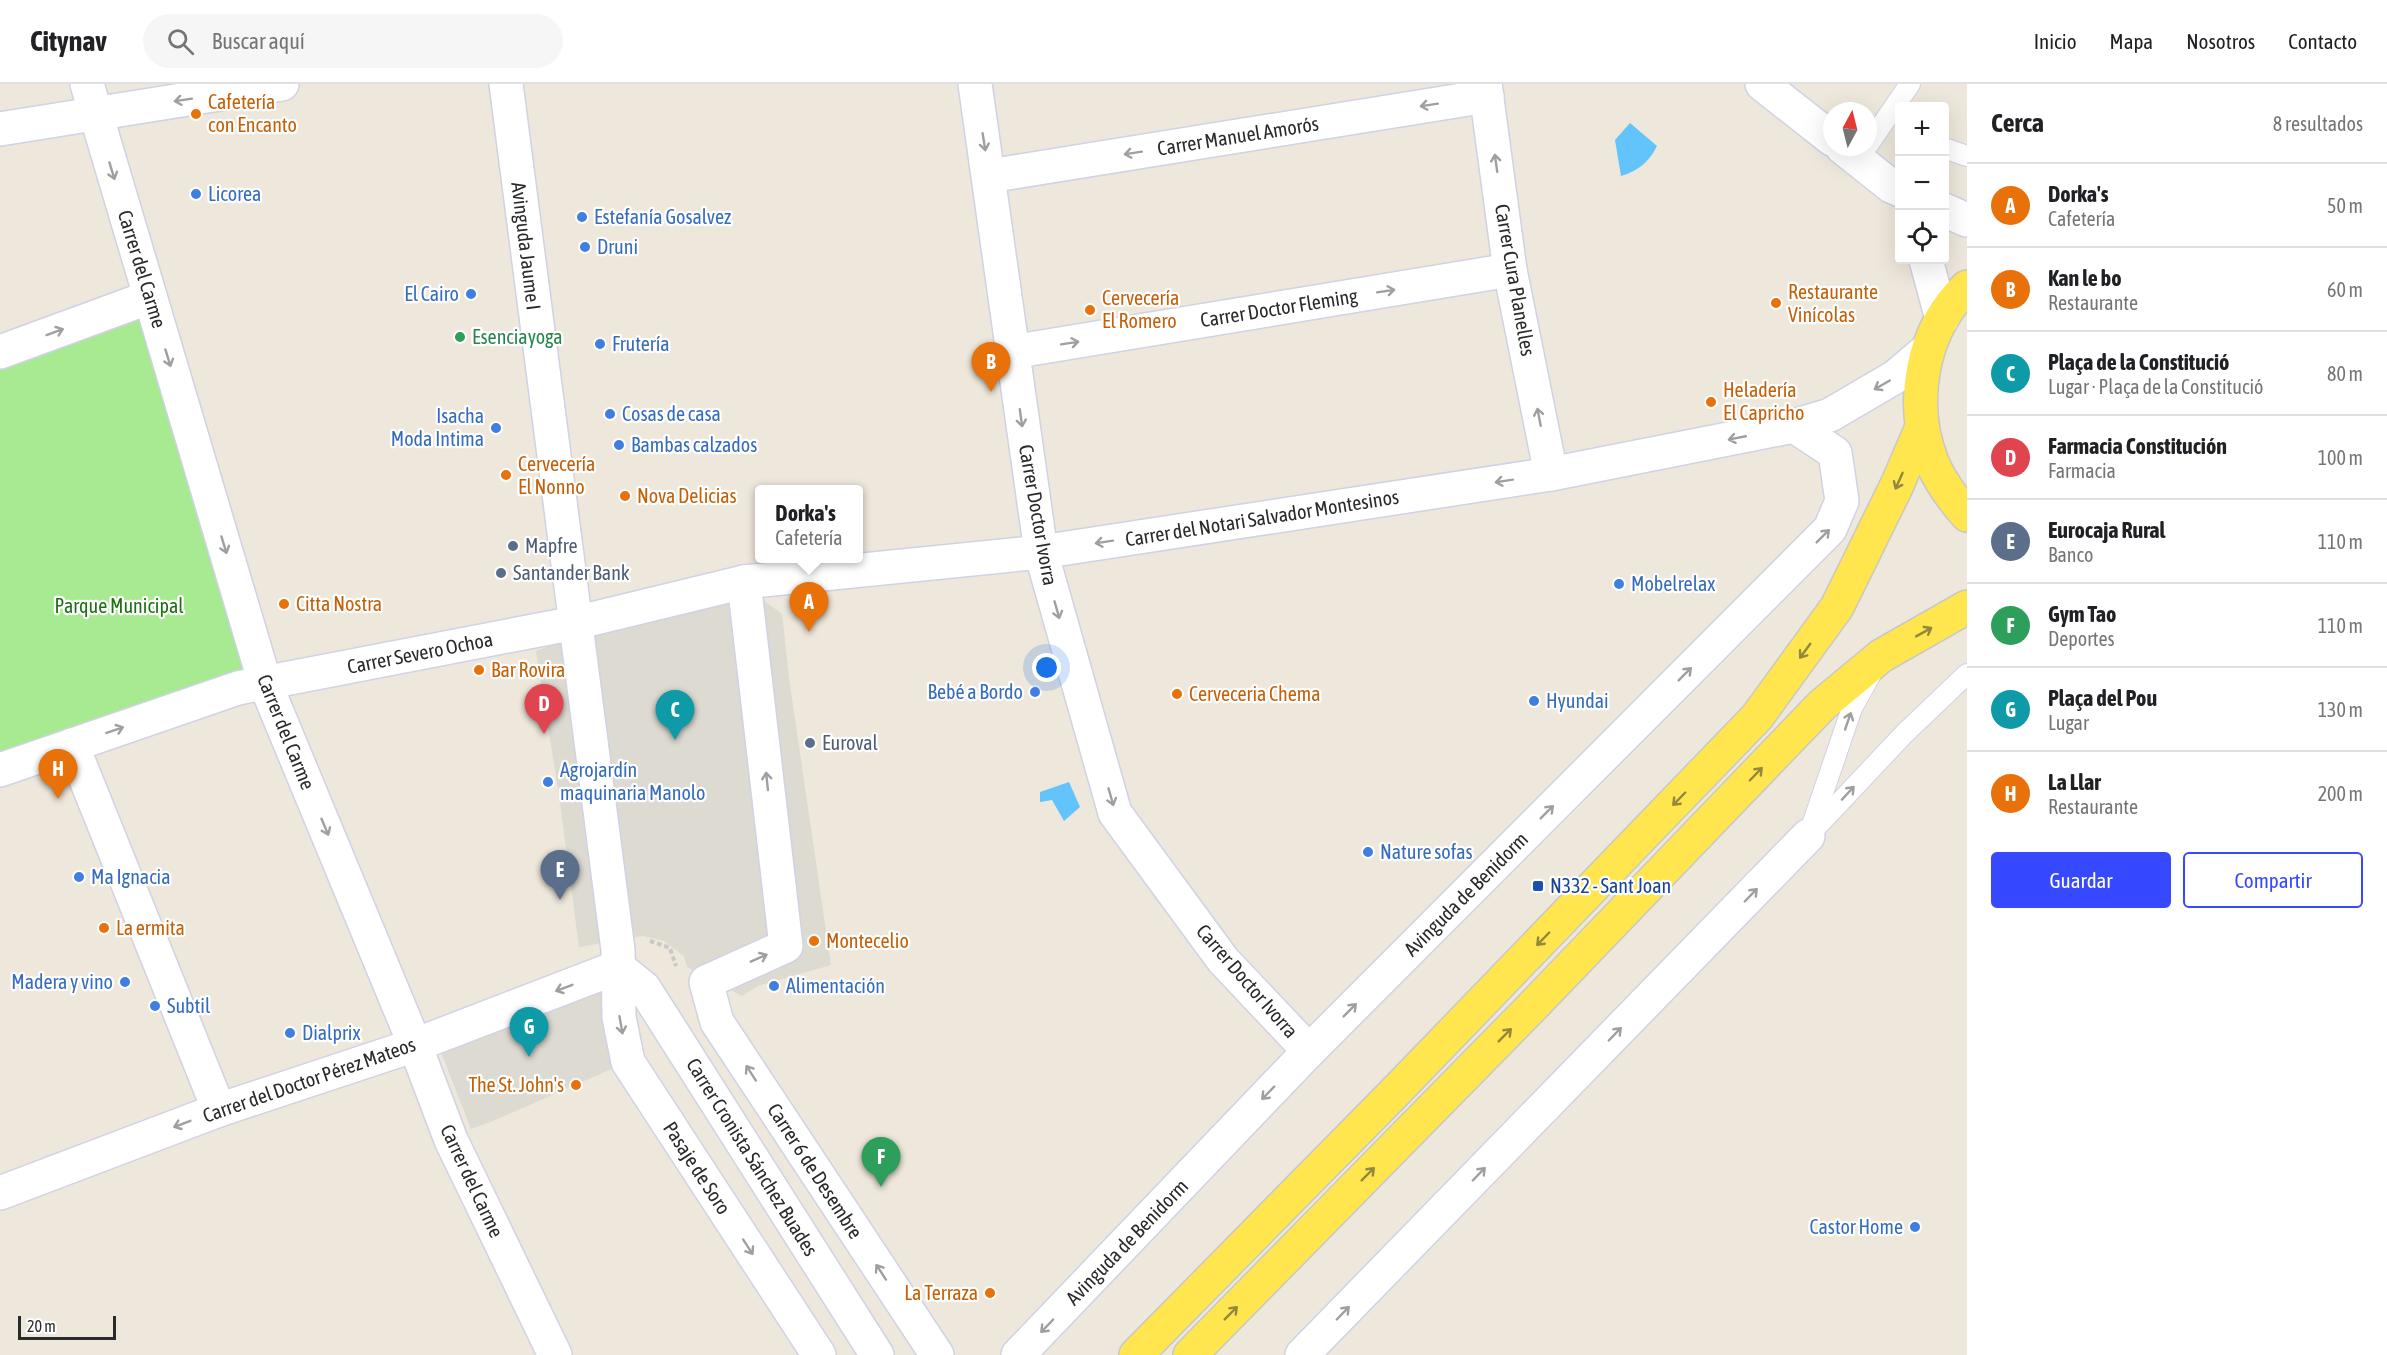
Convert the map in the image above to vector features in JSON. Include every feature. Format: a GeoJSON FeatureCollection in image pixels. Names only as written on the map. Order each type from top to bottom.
{"type":"FeatureCollection","features":[{"type":"Feature","properties":{"kind":"main road"},"geometry":{"type":"LineString","coordinates":[[1967,287],[1942,319],[1928,349],[1921,383],[1922,427],[1932,462],[1948,493],[1967,515]]}},
{"type":"Feature","properties":{"kind":"main road"},"geometry":{"type":"LineString","coordinates":[[1136,1355],[1398,1089],[1757,717],[1837,607],[1897,485],[1922,427]]}},
{"type":"Feature","properties":{"kind":"main road"},"geometry":{"type":"LineString","coordinates":[[1190,1355],[1528,1011],[1822,705],[1881,656],[1967,607]]}},
{"type":"Feature","properties":{"kind":"street","name":"Carrer del Carme"},"geometry":{"type":"LineString","coordinates":[[87,84],[265,683],[416,1045],[451,1140],[555,1355]]}},
{"type":"Feature","properties":{"kind":"street"},"geometry":{"type":"LineString","coordinates":[[0,129],[282,84]]}},
{"type":"Feature","properties":{"kind":"street","name":"Avinguda Jaume I"},"geometry":{"type":"LineString","coordinates":[[506,84],[618,958]]}},
{"type":"Feature","properties":{"kind":"street","name":"Carrer Doctor Ivorra"},"geometry":{"type":"LineString","coordinates":[[975,84],[1041,552],[1115,813],[1223,960],[1309,1051]]}},
{"type":"Feature","properties":{"kind":"street"},"geometry":{"type":"LineString","coordinates":[[1762,84],[1823,126]]}},
{"type":"Feature","properties":{"kind":"street","name":"Carrer Manuel Amorós"},"geometry":{"type":"LineString","coordinates":[[989,176],[1486,90]]}},
{"type":"Feature","properties":{"kind":"street","name":"Carrer Cura Planelles"},"geometry":{"type":"LineString","coordinates":[[1486,90],[1510,270],[1551,474]]}},
{"type":"Feature","properties":{"kind":"street"},"geometry":{"type":"LineString","coordinates":[[1861,156],[1895,192]]}},
{"type":"Feature","properties":{"kind":"street"},"geometry":{"type":"LineString","coordinates":[[1949,212],[1967,220]]}},
{"type":"Feature","properties":{"kind":"street"},"geometry":{"type":"LineString","coordinates":[[1927,264],[1942,319]]}},
{"type":"Feature","properties":{"kind":"street","name":"Carrer Doctor Fleming"},"geometry":{"type":"LineString","coordinates":[[1012,352],[1510,270]]}},
{"type":"Feature","properties":{"kind":"street"},"geometry":{"type":"LineString","coordinates":[[0,352],[150,297]]}},
{"type":"Feature","properties":{"kind":"street","name":"Carrer del Notari Salvador Montesinos"},"geometry":{"type":"LineString","coordinates":[[575,623],[744,582],[1041,552],[1551,474],[1794,426],[1830,415],[1895,377],[1928,349]]}},
{"type":"Feature","properties":{"kind":"street","name":"Avinguda de Benidorm"},"geometry":{"type":"LineString","coordinates":[[1018,1355],[1309,1051],[1830,529],[1842,501],[1835,453],[1794,426]]}},
{"type":"Feature","properties":{"kind":"street","name":"Carrer 6 de Desembre"},"geometry":{"type":"LineString","coordinates":[[744,582],[786,946],[706,982],[717,1022],[937,1355]]}},
{"type":"Feature","properties":{"kind":"street","name":"Carrer Severo Ochoa"},"geometry":{"type":"LineString","coordinates":[[0,770],[238,688],[575,623]]}},
{"type":"Feature","properties":{"kind":"street"},"geometry":{"type":"LineString","coordinates":[[72,745],[219,1110]]}},
{"type":"Feature","properties":{"kind":"street"},"geometry":{"type":"LineString","coordinates":[[1302,1355],[1808,836]]}},
{"type":"Feature","properties":{"kind":"street","name":"Carrer del Doctor Pérez Mateos"},"geometry":{"type":"LineString","coordinates":[[0,1193],[219,1110],[416,1045],[618,958]]}},
{"type":"Feature","properties":{"kind":"street","name":"Pasaje de Soro"},"geometry":{"type":"LineString","coordinates":[[618,958],[619,1017],[628,1062],[819,1355]]}},
{"type":"Feature","properties":{"kind":"street","name":"Carrer Cronista Sánchez Buades"},"geometry":{"type":"LineString","coordinates":[[618,958],[644,988],[877,1355]]}},
{"type":"Feature","properties":{"kind":"lane"},"geometry":{"type":"LineString","coordinates":[[1877,133],[1893,124],[1910,84]]}},
{"type":"Feature","properties":{"kind":"lane"},"geometry":{"type":"LineString","coordinates":[[1949,150],[1967,156]]}},
{"type":"Feature","properties":{"kind":"lane"},"geometry":{"type":"LineString","coordinates":[[1808,836],[1852,708],[1881,656]]}},
{"type":"Feature","properties":{"kind":"lane"},"geometry":{"type":"LineString","coordinates":[[1808,836],[1904,734],[1967,674]]}},
{"type":"Feature","properties":{"kind":"path"},"geometry":{"type":"LineString","coordinates":[[618,958],[648,941],[670,948],[676,967]]}},
{"type":"Feature","properties":{"kind":"green space","name":"Parque Municipal"},"geometry":{"type":"Polygon","coordinates":[[[150,297],[265,683],[0,770],[0,352],[150,297]]]}},
{"type":"Feature","properties":{"kind":"shaded area"},"geometry":{"type":"Polygon","coordinates":[[[747,588],[782,614],[790,685],[831,965],[758,986],[742,996],[687,967],[684,956],[664,941],[643,936],[579,947],[559,795],[536,651],[593,628],[747,588]]]}},
{"type":"Feature","properties":{"kind":"shaded area"},"geometry":{"type":"Polygon","coordinates":[[[602,990],[616,1067],[471,1129],[439,1047],[602,990]]]}},
{"type":"Feature","properties":{"kind":"water"},"geometry":{"type":"Polygon","coordinates":[[[1630,123],[1657,146],[1642,165],[1621,176],[1615,140],[1630,123]]]}},
{"type":"Feature","properties":{"kind":"water"},"geometry":{"type":"Polygon","coordinates":[[[1069,782],[1080,807],[1064,821],[1052,800],[1040,802],[1040,792],[1069,782]]]}},
{"type":"Feature","properties":{"kind":"place","name":"Cafetería con Encanto"},"geometry":{"type":"Point","coordinates":[196,114]}},
{"type":"Feature","properties":{"kind":"place","name":"Licorea"},"geometry":{"type":"Point","coordinates":[196,194]}},
{"type":"Feature","properties":{"kind":"place","name":"Estefanía Gosalvez"},"geometry":{"type":"Point","coordinates":[582,217]}},
{"type":"Feature","properties":{"kind":"place","name":"Druni"},"geometry":{"type":"Point","coordinates":[585,247]}},
{"type":"Feature","properties":{"kind":"place","name":"El Cairo"},"geometry":{"type":"Point","coordinates":[471,294]}},
{"type":"Feature","properties":{"kind":"place","name":"Restaurante Vinícolas"},"geometry":{"type":"Point","coordinates":[1776,303]}},
{"type":"Feature","properties":{"kind":"place","name":"Cervecería El Romero"},"geometry":{"type":"Point","coordinates":[1090,310]}},
{"type":"Feature","properties":{"kind":"place","name":"Esenciayoga"},"geometry":{"type":"Point","coordinates":[460,337]}},
{"type":"Feature","properties":{"kind":"place","name":"Frutería"},"geometry":{"type":"Point","coordinates":[600,344]}},
{"type":"Feature","properties":{"kind":"place","name":"Kan le bo"},"geometry":{"type":"Point","coordinates":[991,392]}},
{"type":"Feature","properties":{"kind":"place","name":"Heladería El Capricho"},"geometry":{"type":"Point","coordinates":[1711,402]}},
{"type":"Feature","properties":{"kind":"place","name":"Cosas de casa"},"geometry":{"type":"Point","coordinates":[610,414]}},
{"type":"Feature","properties":{"kind":"place","name":"Isacha Moda Intima"},"geometry":{"type":"Point","coordinates":[496,428]}},
{"type":"Feature","properties":{"kind":"place","name":"Bambas calzados"},"geometry":{"type":"Point","coordinates":[619,445]}},
{"type":"Feature","properties":{"kind":"place","name":"Cervecería El Nonno"},"geometry":{"type":"Point","coordinates":[506,475]}},
{"type":"Feature","properties":{"kind":"place","name":"Nova Delicias"},"geometry":{"type":"Point","coordinates":[625,496]}},
{"type":"Feature","properties":{"kind":"place","name":"Mapfre"},"geometry":{"type":"Point","coordinates":[513,546]}},
{"type":"Feature","properties":{"kind":"place","name":"Santander Bank"},"geometry":{"type":"Point","coordinates":[501,573]}},
{"type":"Feature","properties":{"kind":"place","name":"Mobelrelax"},"geometry":{"type":"Point","coordinates":[1619,584]}},
{"type":"Feature","properties":{"kind":"place","name":"Citta Nostra"},"geometry":{"type":"Point","coordinates":[284,604]}},
{"type":"Feature","properties":{"kind":"place","name":"Dorka's"},"geometry":{"type":"Point","coordinates":[809,632]}},
{"type":"Feature","properties":{"kind":"place","name":"Bar Rovira"},"geometry":{"type":"Point","coordinates":[479,670]}},
{"type":"Feature","properties":{"kind":"place","name":"Bebé a Bordo"},"geometry":{"type":"Point","coordinates":[1035,692]}},
{"type":"Feature","properties":{"kind":"place","name":"Cerveceria Chema"},"geometry":{"type":"Point","coordinates":[1177,694]}},
{"type":"Feature","properties":{"kind":"place","name":"Hyundai"},"geometry":{"type":"Point","coordinates":[1534,701]}},
{"type":"Feature","properties":{"kind":"place","name":"Farmacia Constitución"},"geometry":{"type":"Point","coordinates":[544,734]}},
{"type":"Feature","properties":{"kind":"place","name":"Plaça de la Constitució"},"geometry":{"type":"Point","coordinates":[675,740]}},
{"type":"Feature","properties":{"kind":"place","name":"Euroval"},"geometry":{"type":"Point","coordinates":[810,743]}},
{"type":"Feature","properties":{"kind":"place","name":"Agrojardín maquinaria Manolo"},"geometry":{"type":"Point","coordinates":[548,782]}},
{"type":"Feature","properties":{"kind":"place","name":"La Llar"},"geometry":{"type":"Point","coordinates":[58,799]}},
{"type":"Feature","properties":{"kind":"place","name":"Nature sofas"},"geometry":{"type":"Point","coordinates":[1368,852]}},
{"type":"Feature","properties":{"kind":"place","name":"Ma Ignacia"},"geometry":{"type":"Point","coordinates":[79,877]}},
{"type":"Feature","properties":{"kind":"place","name":"N332 - Sant Joan"},"geometry":{"type":"Point","coordinates":[1538,886]}},
{"type":"Feature","properties":{"kind":"place","name":"Eurocaja Rural"},"geometry":{"type":"Point","coordinates":[560,900]}},
{"type":"Feature","properties":{"kind":"place","name":"La ermita"},"geometry":{"type":"Point","coordinates":[104,928]}},
{"type":"Feature","properties":{"kind":"place","name":"Montecelio"},"geometry":{"type":"Point","coordinates":[814,941]}},
{"type":"Feature","properties":{"kind":"place","name":"Madera y vino"},"geometry":{"type":"Point","coordinates":[125,982]}},
{"type":"Feature","properties":{"kind":"place","name":"Alimentación"},"geometry":{"type":"Point","coordinates":[774,986]}},
{"type":"Feature","properties":{"kind":"place","name":"Subtil"},"geometry":{"type":"Point","coordinates":[155,1006]}},
{"type":"Feature","properties":{"kind":"place","name":"Dialprix"},"geometry":{"type":"Point","coordinates":[290,1033]}},
{"type":"Feature","properties":{"kind":"place","name":"Plaça del Pou"},"geometry":{"type":"Point","coordinates":[529,1057]}},
{"type":"Feature","properties":{"kind":"place","name":"The St. John's"},"geometry":{"type":"Point","coordinates":[576,1085]}},
{"type":"Feature","properties":{"kind":"place","name":"Gym Tao"},"geometry":{"type":"Point","coordinates":[881,1187]}},
{"type":"Feature","properties":{"kind":"place","name":"Castor Home"},"geometry":{"type":"Point","coordinates":[1915,1227]}},
{"type":"Feature","properties":{"kind":"place","name":"La Terraza"},"geometry":{"type":"Point","coordinates":[990,1293]}}]}
